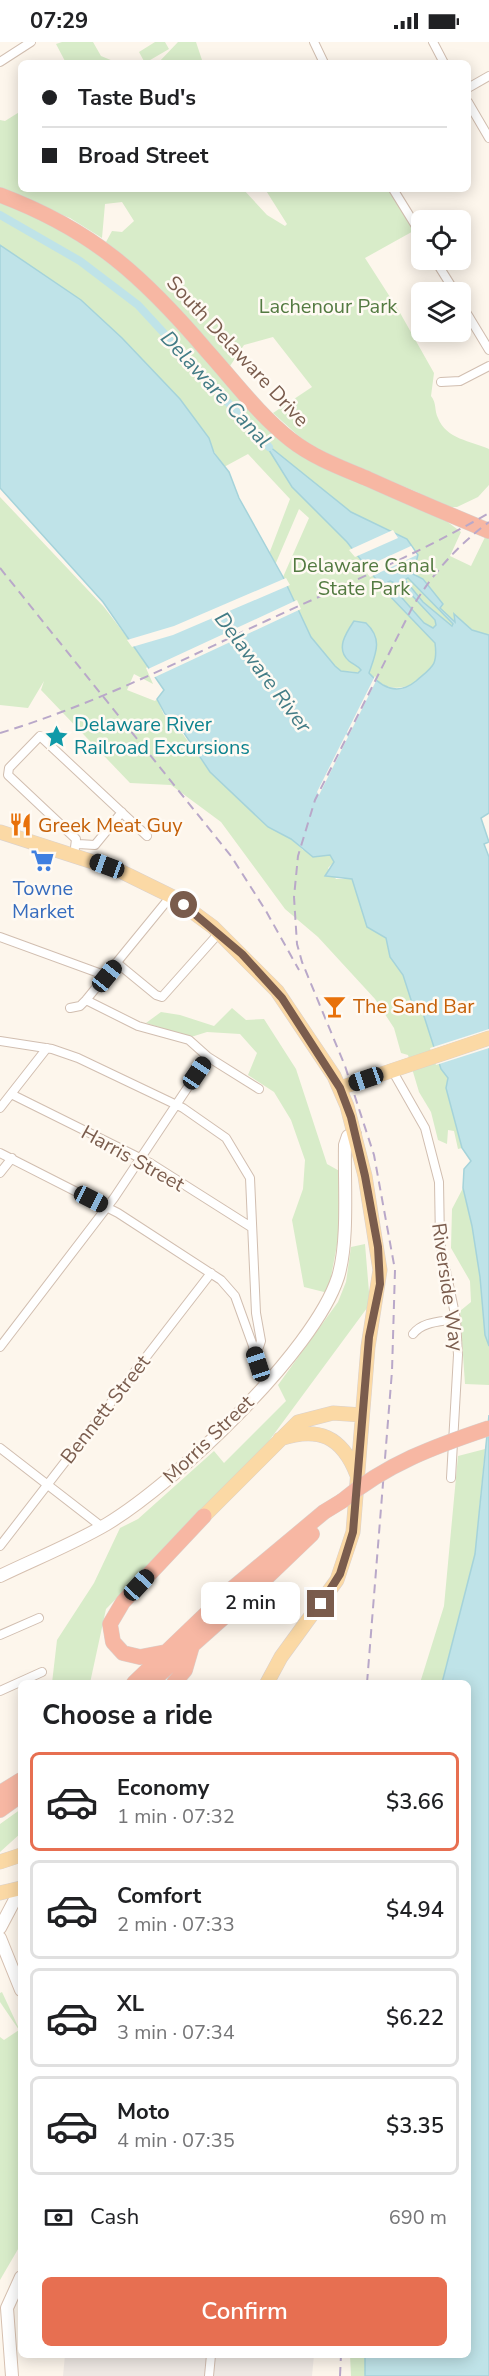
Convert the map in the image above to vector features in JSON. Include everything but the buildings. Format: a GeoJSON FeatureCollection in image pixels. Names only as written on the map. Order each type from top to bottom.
{"type":"FeatureCollection","features":[{"type":"Feature","properties":{"kind":"highway","name":"South Delaware Drive"},"geometry":{"type":"LineString","coordinates":[[0,195],[37,210],[76,230],[126,266],[180,320],[267,418],[296,444],[338,466],[489,531]]}},
{"type":"Feature","properties":{"kind":"highway"},"geometry":{"type":"LineString","coordinates":[[137,1680],[240,1583],[324,1512],[376,1475],[408,1457],[489,1428]]}},
{"type":"Feature","properties":{"kind":"highway"},"geometry":{"type":"LineString","coordinates":[[153,1680],[329,1518],[342,1501]]}},
{"type":"Feature","properties":{"kind":"highway"},"geometry":{"type":"LineString","coordinates":[[166,1652],[140,1657],[123,1653],[112,1642],[110,1624],[123,1602],[204,1516]]}},
{"type":"Feature","properties":{"kind":"highway"},"geometry":{"type":"LineString","coordinates":[[177,1680],[185,1670],[193,1645]]}},
{"type":"Feature","properties":{"kind":"highway"},"geometry":{"type":"LineString","coordinates":[[0,1793],[18,1782]]}},
{"type":"Feature","properties":{"kind":"highway"},"geometry":{"type":"LineString","coordinates":[[0,1810],[18,1797]]}},
{"type":"Feature","properties":{"kind":"main road"},"geometry":{"type":"LineString","coordinates":[[0,831],[76,850],[171,896],[219,933],[276,990],[340,1088],[355,1134],[380,1270],[369,1337],[353,1532],[340,1574],[281,1657],[269,1680]]}},
{"type":"Feature","properties":{"kind":"main road"},"geometry":{"type":"LineString","coordinates":[[340,1088],[489,1038]]}},
{"type":"Feature","properties":{"kind":"main road"},"geometry":{"type":"LineString","coordinates":[[204,1516],[279,1440],[302,1420],[333,1413],[362,1418]]}},
{"type":"Feature","properties":{"kind":"main road"},"geometry":{"type":"LineString","coordinates":[[279,1440],[307,1433],[329,1438],[346,1453],[358,1476]]}},
{"type":"Feature","properties":{"kind":"main road"},"geometry":{"type":"LineString","coordinates":[[0,1862],[18,1856]]}},
{"type":"Feature","properties":{"kind":"main road"},"geometry":{"type":"LineString","coordinates":[[0,1893],[18,1889]]}},
{"type":"Feature","properties":{"kind":"street"},"geometry":{"type":"LineString","coordinates":[[0,62],[31,42]]}},
{"type":"Feature","properties":{"kind":"street"},"geometry":{"type":"LineString","coordinates":[[314,42],[323,60]]}},
{"type":"Feature","properties":{"kind":"street"},"geometry":{"type":"LineString","coordinates":[[433,42],[442,60]]}},
{"type":"Feature","properties":{"kind":"street"},"geometry":{"type":"LineString","coordinates":[[471,86],[489,76]]}},
{"type":"Feature","properties":{"kind":"street"},"geometry":{"type":"LineString","coordinates":[[471,107],[489,138]]}},
{"type":"Feature","properties":{"kind":"street"},"geometry":{"type":"LineString","coordinates":[[395,192],[411,218]]}},
{"type":"Feature","properties":{"kind":"street"},"geometry":{"type":"LineString","coordinates":[[471,320],[489,350]]}},
{"type":"Feature","properties":{"kind":"street"},"geometry":{"type":"LineString","coordinates":[[441,382],[460,381],[489,366]]}},
{"type":"Feature","properties":{"kind":"street"},"geometry":{"type":"LineString","coordinates":[[123,812],[95,845],[76,850],[72,835],[11,778],[9,768],[40,736],[123,812],[147,836]]}},
{"type":"Feature","properties":{"kind":"street"},"geometry":{"type":"LineString","coordinates":[[70,1008],[80,1006],[86,1000],[171,896]]}},
{"type":"Feature","properties":{"kind":"street"},"geometry":{"type":"LineString","coordinates":[[117,963],[156,995],[162,997],[219,933]]}},
{"type":"Feature","properties":{"kind":"street"},"geometry":{"type":"LineString","coordinates":[[0,937],[107,976]]}},
{"type":"Feature","properties":{"kind":"street"},"geometry":{"type":"LineString","coordinates":[[86,1000],[138,1026],[189,1040],[208,1057],[259,1089]]}},
{"type":"Feature","properties":{"kind":"street"},"geometry":{"type":"LineString","coordinates":[[0,1041],[47,1048],[78,1058],[176,1106],[222,1135],[250,1178],[256,1313],[261,1341],[259,1347],[253,1349]]}},
{"type":"Feature","properties":{"kind":"street"},"geometry":{"type":"LineString","coordinates":[[0,1107],[47,1048]]}},
{"type":"Feature","properties":{"kind":"street"},"geometry":{"type":"LineString","coordinates":[[0,1347],[107,1207],[208,1057]]}},
{"type":"Feature","properties":{"kind":"street","name":"Riverside Way"},"geometry":{"type":"LineString","coordinates":[[392,1070],[396,1081],[418,1115],[432,1150],[439,1182],[440,1242],[456,1319],[457,1367],[451,1478]]}},
{"type":"Feature","properties":{"kind":"street","name":"Harris Street"},"geometry":{"type":"LineString","coordinates":[[11,1094],[140,1158],[251,1227]]}},
{"type":"Feature","properties":{"kind":"street","name":"Morris Street"},"geometry":{"type":"LineString","coordinates":[[0,1576],[102,1527],[137,1504],[177,1471],[266,1382],[314,1325],[334,1289],[342,1253],[345,1145],[348,1136],[355,1134]]}},
{"type":"Feature","properties":{"kind":"street"},"geometry":{"type":"LineString","coordinates":[[0,1153],[107,1207],[211,1273],[231,1289],[266,1382]]}},
{"type":"Feature","properties":{"kind":"street"},"geometry":{"type":"LineString","coordinates":[[0,1173],[12,1158]]}},
{"type":"Feature","properties":{"kind":"street","name":"Bennett Street"},"geometry":{"type":"LineString","coordinates":[[0,1546],[211,1273]]}},
{"type":"Feature","properties":{"kind":"street"},"geometry":{"type":"LineString","coordinates":[[413,1334],[418,1328],[427,1324],[456,1319]]}},
{"type":"Feature","properties":{"kind":"street"},"geometry":{"type":"LineString","coordinates":[[0,1448],[102,1527]]}},
{"type":"Feature","properties":{"kind":"street"},"geometry":{"type":"LineString","coordinates":[[0,1635],[39,1618]]}},
{"type":"Feature","properties":{"kind":"street"},"geometry":{"type":"LineString","coordinates":[[24,1680],[42,1672]]}},
{"type":"Feature","properties":{"kind":"street"},"geometry":{"type":"LineString","coordinates":[[0,1691],[18,1683]]}},
{"type":"Feature","properties":{"kind":"street"},"geometry":{"type":"LineString","coordinates":[[0,1928],[18,1894]]}},
{"type":"Feature","properties":{"kind":"street"},"geometry":{"type":"LineString","coordinates":[[0,1938],[18,1983]]}},
{"type":"Feature","properties":{"kind":"street"},"geometry":{"type":"LineString","coordinates":[[12,2376],[7,2308],[18,2284]]}},
{"type":"Feature","properties":{"kind":"street"},"geometry":{"type":"LineString","coordinates":[[209,2376],[211,2358]]}},
{"type":"Feature","properties":{"kind":"shaded area"},"geometry":{"type":"Polygon","coordinates":[[[65,2358],[314,2358],[312,2376],[63,2376],[65,2358]]]}},
{"type":"Feature","properties":{"kind":"green space"},"geometry":{"type":"Polygon","coordinates":[[[93,42],[101,56],[111,60],[64,60],[56,44],[93,42]]]}},
{"type":"Feature","properties":{"kind":"green space"},"geometry":{"type":"Polygon","coordinates":[[[155,42],[165,42],[169,49],[150,60],[143,60],[139,52],[155,42]]]}},
{"type":"Feature","properties":{"kind":"green space"},"geometry":{"type":"Polygon","coordinates":[[[178,42],[196,42],[202,60],[161,60],[178,42]]]}},
{"type":"Feature","properties":{"kind":"green space","name":"Lachenour Park"},"geometry":{"type":"Polygon","coordinates":[[[18,113],[18,192],[246,192],[267,215],[285,226],[287,224],[267,192],[395,192],[411,219],[411,232],[365,258],[411,332],[411,342],[416,342],[434,373],[431,396],[442,425],[453,435],[489,449],[489,485],[478,497],[457,507],[444,507],[417,492],[335,458],[303,440],[273,413],[312,387],[273,337],[244,345],[230,366],[162,293],[106,242],[112,231],[122,232],[134,221],[122,202],[105,204],[102,238],[70,218],[0,190],[0,120],[5,121],[18,113]]]}},
{"type":"Feature","properties":{"kind":"green space","name":"Delaware Canal State Park"},"geometry":{"type":"Polygon","coordinates":[[[0,201],[68,232],[149,294],[271,428],[445,520],[461,532],[450,556],[471,566],[487,533],[489,534],[489,635],[472,630],[437,667],[424,677],[410,685],[396,688],[383,684],[369,673],[341,671],[334,666],[311,637],[283,577],[309,518],[299,509],[275,565],[269,554],[290,499],[248,454],[224,467],[180,399],[122,338],[81,300],[0,245],[0,201]]]}},
{"type":"Feature","properties":{"kind":"green space"},"geometry":{"type":"Polygon","coordinates":[[[0,497],[104,607],[149,666],[146,668],[153,684],[134,674],[127,690],[155,701],[157,699],[164,715],[172,719],[210,772],[268,827],[291,839],[303,850],[330,855],[334,862],[328,868],[336,879],[352,879],[360,902],[386,938],[390,957],[403,975],[414,1009],[422,1009],[441,1069],[448,1078],[446,1088],[462,1148],[458,1149],[454,1131],[448,1130],[447,1144],[438,1140],[431,1112],[419,1092],[408,1055],[401,1053],[394,1028],[375,999],[318,937],[285,909],[221,822],[171,785],[130,783],[41,690],[44,681],[28,708],[0,705],[0,497]]]}},
{"type":"Feature","properties":{"kind":"green space"},"geometry":{"type":"Polygon","coordinates":[[[232,1008],[246,1020],[264,1019],[296,1069],[327,1164],[343,1173],[341,1223],[328,1293],[304,1287],[292,1220],[303,1189],[305,1160],[291,1120],[274,1092],[248,1075],[257,1053],[240,1034],[207,1032],[191,1037],[146,1023],[161,1012],[180,1015],[214,1026],[232,1008]]]}},
{"type":"Feature","properties":{"kind":"green space"},"geometry":{"type":"Polygon","coordinates":[[[463,1188],[480,1277],[485,1335],[489,1346],[489,1385],[465,1384],[460,1311],[471,1302],[470,1281],[451,1248],[452,1209],[463,1188]]]}},
{"type":"Feature","properties":{"kind":"green space"},"geometry":{"type":"Polygon","coordinates":[[[365,1244],[370,1304],[263,1449],[106,1609],[91,1680],[52,1680],[57,1640],[94,1583],[120,1528],[138,1519],[214,1451],[224,1463],[286,1401],[278,1385],[338,1302],[346,1282],[351,1247],[365,1244]]]}},
{"type":"Feature","properties":{"kind":"green space"},"geometry":{"type":"Polygon","coordinates":[[[485,1449],[475,1554],[443,1680],[421,1680],[444,1606],[458,1456],[485,1449]]]}},
{"type":"Feature","properties":{"kind":"green space"},"geometry":{"type":"Polygon","coordinates":[[[18,1811],[18,1836],[0,1852],[0,1824],[18,1811]]]}},
{"type":"Feature","properties":{"kind":"green space"},"geometry":{"type":"Polygon","coordinates":[[[2,1992],[18,2029],[0,2002],[2,1992]]]}},
{"type":"Feature","properties":{"kind":"green space"},"geometry":{"type":"Polygon","coordinates":[[[18,2031],[18,2249],[0,2280],[0,2037],[4,2040],[18,2031]]]}},
{"type":"Feature","properties":{"kind":"green space"},"geometry":{"type":"Polygon","coordinates":[[[350,2358],[365,2358],[365,2376],[351,2376],[350,2358]]]}},
{"type":"Feature","properties":{"kind":"water","name":"Delaware River"},"geometry":{"type":"Polygon","coordinates":[[[0,245],[81,300],[122,338],[180,399],[209,438],[214,453],[229,472],[239,498],[283,577],[311,637],[341,671],[358,673],[361,670],[345,656],[342,646],[354,621],[366,623],[375,635],[376,653],[369,673],[380,683],[391,688],[397,689],[410,685],[430,669],[436,657],[435,643],[386,592],[347,542],[292,487],[264,442],[351,512],[407,539],[418,555],[413,574],[423,579],[443,604],[440,608],[455,622],[454,614],[472,630],[489,635],[489,813],[481,818],[489,842],[484,844],[489,857],[489,1346],[485,1335],[480,1277],[472,1226],[463,1188],[464,1169],[471,1161],[462,1148],[446,1088],[448,1078],[441,1069],[422,1010],[414,1009],[403,975],[390,957],[386,938],[367,927],[352,879],[325,876],[334,862],[330,855],[313,857],[291,839],[268,827],[210,772],[174,718],[165,714],[157,699],[164,690],[103,602],[0,488],[0,245]],[[408,578],[405,580],[423,602],[452,626],[453,624],[408,578]],[[388,582],[424,623],[433,628],[436,625],[435,620],[404,587],[388,582]]]}},
{"type":"Feature","properties":{"kind":"water"},"geometry":{"type":"Polygon","coordinates":[[[489,1415],[489,2376],[365,2376],[365,2358],[471,2358],[471,1680],[443,1680],[475,1554],[489,1415]]]}},
{"type":"Feature","properties":{"kind":"pier"},"geometry":{"type":"Polygon","coordinates":[[[393,530],[398,538],[355,557],[349,550],[393,530]]]}},
{"type":"Feature","properties":{"kind":"pier"},"geometry":{"type":"Polygon","coordinates":[[[411,546],[417,555],[370,577],[363,568],[411,546]]]}},
{"type":"Feature","properties":{"kind":"pier"},"geometry":{"type":"Polygon","coordinates":[[[286,578],[290,585],[173,635],[132,647],[127,640],[174,626],[286,578]]]}},
{"type":"Feature","properties":{"kind":"pier"},"geometry":{"type":"Polygon","coordinates":[[[297,600],[301,609],[153,678],[148,669],[297,600]]]}},
{"type":"Feature","properties":{"kind":"pier"},"geometry":{"type":"Polygon","coordinates":[[[375,676],[377,679],[349,735],[347,732],[375,676]]]}},
{"type":"Feature","properties":{"kind":"pier"},"geometry":{"type":"Polygon","coordinates":[[[346,734],[348,737],[319,795],[317,792],[346,734]]]}},
{"type":"Feature","properties":{"kind":"pier"},"geometry":{"type":"Polygon","coordinates":[[[489,1029],[489,1048],[436,1065],[430,1048],[489,1029]]]}},
{"type":"Feature","properties":{"kind":"waterway","name":"Delaware Canal"},"geometry":{"type":"LineString","coordinates":[[0,215],[80,261],[138,305],[269,447]]}},
{"type":"Feature","properties":{"kind":"railway"},"geometry":{"type":"LineString","coordinates":[[0,733],[35,722],[136,681],[407,556],[489,513]]}},
{"type":"Feature","properties":{"kind":"railway"},"geometry":{"type":"LineString","coordinates":[[367,1680],[392,1371],[395,1270],[374,1155],[345,1066],[302,962],[297,944],[294,897],[298,856],[315,800],[413,606],[447,560],[489,522]]}},
{"type":"Feature","properties":{"kind":"railway"},"geometry":{"type":"LineString","coordinates":[[0,568],[231,856],[266,911],[299,970]]}},
{"type":"Feature","properties":{"kind":"railway"},"geometry":{"type":"LineString","coordinates":[[340,2376],[341,2358]]}},
{"type":"Feature","properties":{"kind":"place","name":"Delaware River Railroad Excursions"},"geometry":{"type":"Point","coordinates":[56,736]}},
{"type":"Feature","properties":{"kind":"place","name":"Greek Meat Guy"},"geometry":{"type":"Point","coordinates":[20,825]}},
{"type":"Feature","properties":{"kind":"place","name":"Towne Market"},"geometry":{"type":"Point","coordinates":[43,861]}},
{"type":"Feature","properties":{"kind":"place","name":"The Sand Bar"},"geometry":{"type":"Point","coordinates":[335,1006]}},
{"type":"Feature","properties":{"kind":"route"},"geometry":{"type":"LineString","coordinates":[[184,905],[213,927],[242,954],[273,985],[282,998],[340,1088],[351,1117],[365,1176],[378,1247],[380,1284],[369,1337],[353,1532],[340,1574],[321,1604]]}}]}
